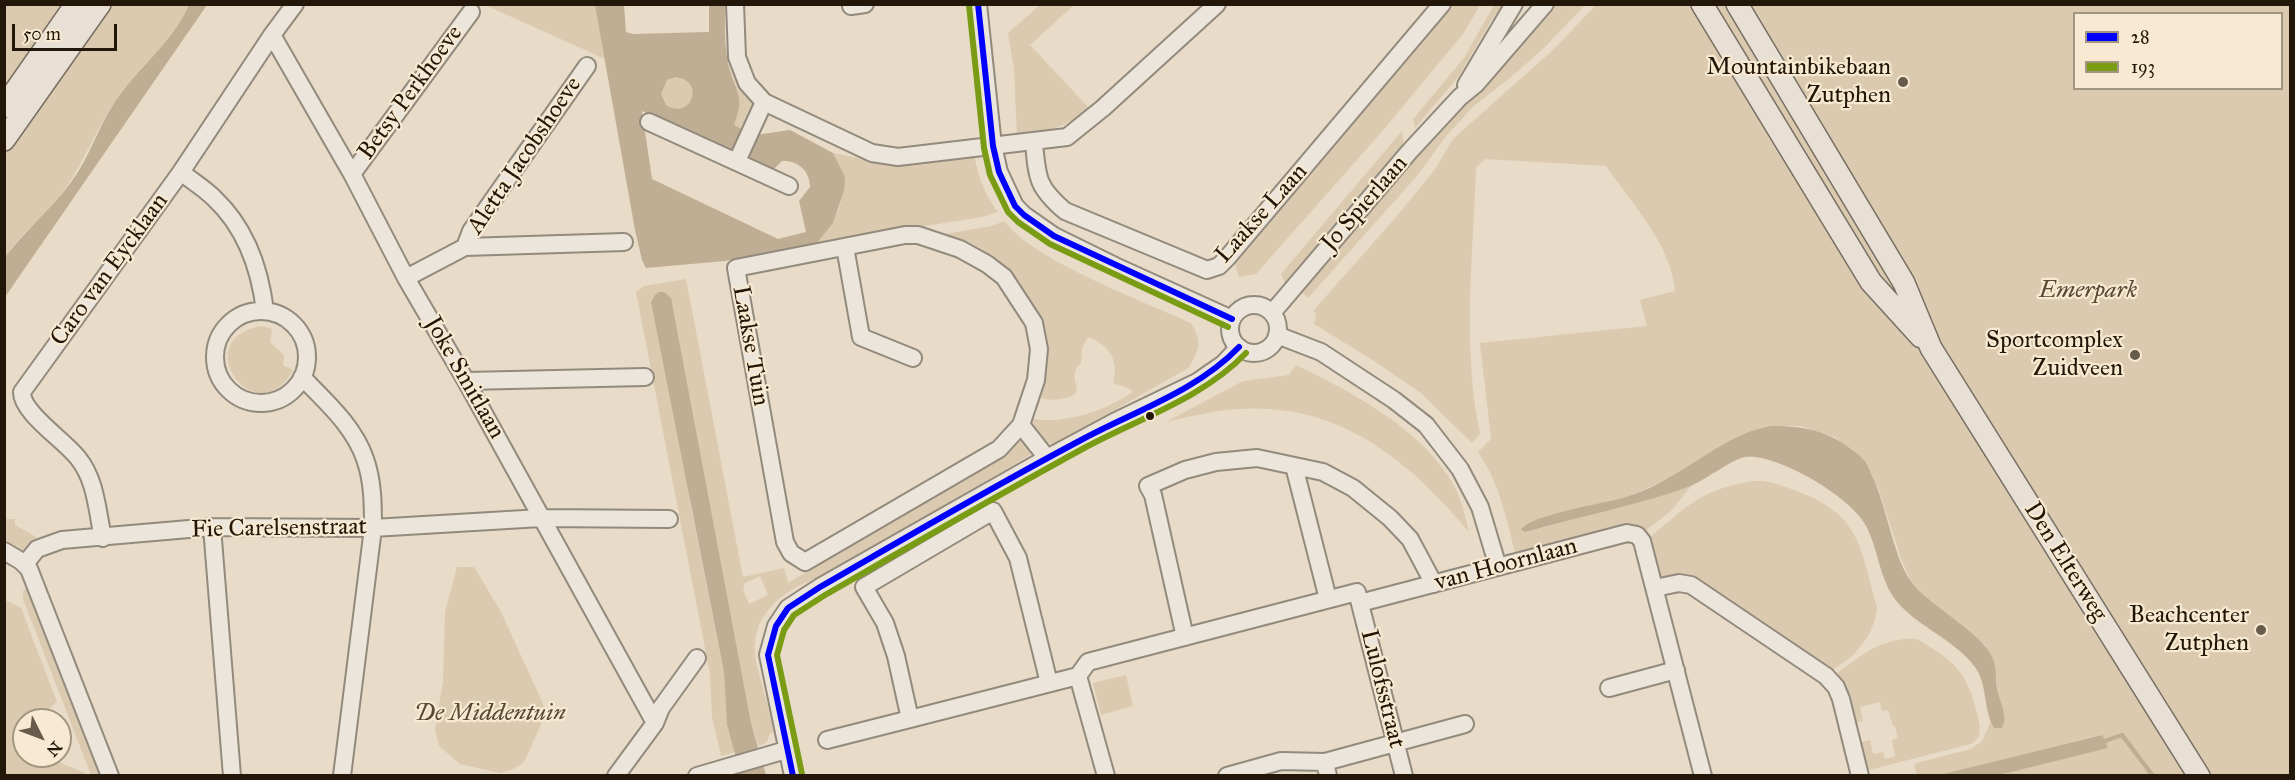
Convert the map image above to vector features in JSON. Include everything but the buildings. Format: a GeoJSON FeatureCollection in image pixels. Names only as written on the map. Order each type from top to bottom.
{"type":"FeatureCollection","features":[{"type":"Feature","properties":{"kind":"main road"},"geometry":{"type":"LineString","coordinates":[[4,107],[76,4]]}},
{"type":"Feature","properties":{"kind":"main road"},"geometry":{"type":"LineString","coordinates":[[4,140],[100,4]]}},
{"type":"Feature","properties":{"kind":"main road","name":"Den Elterweg"},"geometry":{"type":"LineString","coordinates":[[1702,4],[1870,282],[1931,348]]}},
{"type":"Feature","properties":{"kind":"main road","name":"Den Elterweg"},"geometry":{"type":"LineString","coordinates":[[1737,4],[1904,283],[1931,348],[2199,776]]}},
{"type":"Feature","properties":{"kind":"street","name":"Caro van Eycklaan"},"geometry":{"type":"LineString","coordinates":[[103,538],[92,483],[81,460],[28,409],[21,399],[22,392],[181,172],[272,34],[296,4]]}},
{"type":"Feature","properties":{"kind":"street"},"geometry":{"type":"LineString","coordinates":[[735,4],[737,57],[747,83],[764,102],[861,148],[885,156],[910,156],[1067,137],[1103,108],[1217,4]]}},
{"type":"Feature","properties":{"kind":"street"},"geometry":{"type":"LineString","coordinates":[[978,4],[993,146],[999,172],[1015,207],[1054,236],[1232,319]]}},
{"type":"Feature","properties":{"kind":"street","name":"Laakse Laan"},"geometry":{"type":"LineString","coordinates":[[1034,142],[1039,181],[1047,196],[1065,211],[1207,270],[1219,266],[1442,4]]}},
{"type":"Feature","properties":{"kind":"street","name":"Jo Spierlaan"},"geometry":{"type":"LineString","coordinates":[[1460,97],[1514,4]]}},
{"type":"Feature","properties":{"kind":"street","name":"Jo Spierlaan"},"geometry":{"type":"LineString","coordinates":[[1272,313],[1409,152],[1460,97],[1476,84],[1545,4]]}},
{"type":"Feature","properties":{"kind":"street","name":"Betsy Perkhoeve"},"geometry":{"type":"LineString","coordinates":[[352,174],[471,12]]}},
{"type":"Feature","properties":{"kind":"street","name":"Joke Smitlaan"},"geometry":{"type":"LineString","coordinates":[[272,34],[352,174],[406,278],[466,381],[655,723]]}},
{"type":"Feature","properties":{"kind":"street","name":"Aletta Jacobshoeve"},"geometry":{"type":"LineString","coordinates":[[465,248],[471,231],[587,66]]}},
{"type":"Feature","properties":{"kind":"street"},"geometry":{"type":"LineString","coordinates":[[737,161],[764,102]]}},
{"type":"Feature","properties":{"kind":"street"},"geometry":{"type":"LineString","coordinates":[[649,122],[789,186]]}},
{"type":"Feature","properties":{"kind":"street"},"geometry":{"type":"LineString","coordinates":[[181,172],[214,198],[238,227],[252,253],[263,289],[265,311]]}},
{"type":"Feature","properties":{"kind":"street","name":"Laakse Tuin"},"geometry":{"type":"LineString","coordinates":[[905,235],[918,235],[960,249],[987,264],[1004,278],[1034,323],[1039,349],[1036,380],[1021,425],[999,449],[805,562],[791,553],[785,542],[736,268],[905,235]]}},
{"type":"Feature","properties":{"kind":"street","name":"Aletta Jacobshoeve"},"geometry":{"type":"LineString","coordinates":[[406,278],[465,248],[624,242]]}},
{"type":"Feature","properties":{"kind":"street"},"geometry":{"type":"LineString","coordinates":[[845,247],[861,337],[913,358]]}},
{"type":"Feature","properties":{"kind":"street"},"geometry":{"type":"LineString","coordinates":[[1255,305],[1264,307],[1272,313],[1276,320],[1277,335],[1273,344],[1257,353],[1247,352],[1239,347],[1231,334],[1232,319],[1238,312],[1255,305]]}},
{"type":"Feature","properties":{"kind":"street"},"geometry":{"type":"LineString","coordinates":[[265,311],[288,320],[299,332],[307,357],[302,377],[293,390],[279,399],[261,403],[245,400],[230,391],[220,379],[217,371],[215,351],[224,329],[246,314],[265,311]]}},
{"type":"Feature","properties":{"kind":"street"},"geometry":{"type":"LineString","coordinates":[[1277,335],[1329,357],[1394,400],[1426,425],[1460,469],[1480,507],[1498,567]]}},
{"type":"Feature","properties":{"kind":"street"},"geometry":{"type":"LineString","coordinates":[[793,776],[768,655],[776,626],[788,608],[820,587],[1047,458],[1114,422],[1197,382],[1223,364],[1239,347]]}},
{"type":"Feature","properties":{"kind":"street"},"geometry":{"type":"LineString","coordinates":[[302,377],[339,416],[353,435],[365,458],[373,496],[373,528],[342,776]]}},
{"type":"Feature","properties":{"kind":"street"},"geometry":{"type":"LineString","coordinates":[[466,381],[645,377]]}},
{"type":"Feature","properties":{"kind":"street"},"geometry":{"type":"LineString","coordinates":[[1021,425],[1047,458]]}},
{"type":"Feature","properties":{"kind":"street"},"geometry":{"type":"LineString","coordinates":[[1185,637],[1153,495],[1148,486],[1185,470],[1216,462],[1257,458],[1323,472],[1353,488],[1390,518],[1410,539],[1434,584]]}},
{"type":"Feature","properties":{"kind":"street"},"geometry":{"type":"LineString","coordinates":[[1294,466],[1328,599]]}},
{"type":"Feature","properties":{"kind":"street"},"geometry":{"type":"LineString","coordinates":[[910,719],[896,656],[885,623],[864,587],[993,511],[1018,558],[1049,683]]}},
{"type":"Feature","properties":{"kind":"street","name":"Fie Carelsenstraat"},"geometry":{"type":"LineString","coordinates":[[25,564],[37,549],[62,540],[212,527],[373,528],[541,518],[669,519]]}},
{"type":"Feature","properties":{"kind":"street"},"geometry":{"type":"LineString","coordinates":[[212,527],[232,776]]}},
{"type":"Feature","properties":{"kind":"street","name":"van Hoornlaan"},"geometry":{"type":"LineString","coordinates":[[1360,603],[1627,533],[1636,535],[1642,541],[1703,776]]}},
{"type":"Feature","properties":{"kind":"street"},"geometry":{"type":"LineString","coordinates":[[4,552],[25,564],[36,583],[110,776]]}},
{"type":"Feature","properties":{"kind":"street"},"geometry":{"type":"LineString","coordinates":[[1655,588],[1679,583],[1691,585],[1826,676],[1836,687],[1841,699],[1860,775]]}},
{"type":"Feature","properties":{"kind":"street"},"geometry":{"type":"LineString","coordinates":[[827,740],[1078,676],[1088,662],[1328,599],[1357,592],[1360,603]]}},
{"type":"Feature","properties":{"kind":"street","name":"Lulofsstraat"},"geometry":{"type":"LineString","coordinates":[[1360,603],[1404,776]]}},
{"type":"Feature","properties":{"kind":"street"},"geometry":{"type":"LineString","coordinates":[[616,776],[655,723],[661,708],[697,658]]}},
{"type":"Feature","properties":{"kind":"street"},"geometry":{"type":"LineString","coordinates":[[1609,688],[1676,670]]}},
{"type":"Feature","properties":{"kind":"street"},"geometry":{"type":"LineString","coordinates":[[1078,676],[1106,776]]}},
{"type":"Feature","properties":{"kind":"street"},"geometry":{"type":"LineString","coordinates":[[1227,776],[1281,761],[1327,769],[1395,743],[1465,724]]}},
{"type":"Feature","properties":{"kind":"street"},"geometry":{"type":"LineString","coordinates":[[697,776],[786,750]]}},
{"type":"Feature","properties":{"kind":"green space"},"geometry":{"type":"Polygon","coordinates":[[[4,5],[69,5],[4,94],[4,5]]]}},
{"type":"Feature","properties":{"kind":"green space"},"geometry":{"type":"Polygon","coordinates":[[[105,5],[189,5],[167,40],[112,106],[63,192],[47,212],[15,244],[5,260],[5,148],[105,5]]]}},
{"type":"Feature","properties":{"kind":"green space"},"geometry":{"type":"Polygon","coordinates":[[[485,5],[595,5],[605,59],[485,5]]]}},
{"type":"Feature","properties":{"kind":"green space"},"geometry":{"type":"Polygon","coordinates":[[[1040,5],[1074,5],[1030,45],[1089,108],[1073,120],[1056,128],[1017,136],[1014,69],[1008,33],[1040,5]]]}},
{"type":"Feature","properties":{"kind":"green space"},"geometry":{"type":"Polygon","coordinates":[[[1449,5],[1480,5],[1463,34],[1385,128],[1256,274],[1239,277],[1234,260],[1449,5]]]}},
{"type":"Feature","properties":{"kind":"green space"},"geometry":{"type":"Polygon","coordinates":[[[1494,5],[1504,5],[1492,19],[1459,76],[1415,128],[1413,119],[1464,58],[1494,5]]]}},
{"type":"Feature","properties":{"kind":"green space"},"geometry":{"type":"Polygon","coordinates":[[[1555,5],[1585,5],[1545,47],[1474,106],[1447,135],[1416,177],[1308,298],[1299,289],[1439,130],[1555,5]]]}},
{"type":"Feature","properties":{"kind":"green space","name":"Emerpark"},"geometry":{"type":"Polygon","coordinates":[[[1596,5],[2290,5],[2290,775],[1999,775],[2101,749],[2101,735],[1939,775],[1917,775],[1914,765],[1916,763],[1971,749],[1982,741],[1991,721],[1994,728],[2002,728],[1994,661],[1985,645],[1932,604],[1911,582],[1878,487],[1837,438],[1801,426],[1771,426],[1664,481],[1627,497],[1555,514],[1523,526],[1526,532],[1691,486],[1671,511],[1645,531],[1631,524],[1617,526],[1515,552],[1497,488],[1478,452],[1491,439],[1480,343],[1647,326],[1640,300],[1675,291],[1672,274],[1658,241],[1606,166],[1486,159],[1476,167],[1471,267],[1471,368],[1480,434],[1472,443],[1421,393],[1314,324],[1316,317],[1314,310],[1397,216],[1436,168],[1453,139],[1554,49],[1596,5]]]}},
{"type":"Feature","properties":{"kind":"green space"},"geometry":{"type":"Polygon","coordinates":[[[729,65],[740,87],[755,106],[744,130],[734,125],[739,102],[729,65]]]}},
{"type":"Feature","properties":{"kind":"green space"},"geometry":{"type":"Polygon","coordinates":[[[677,77],[688,82],[693,93],[688,104],[677,109],[666,104],[661,93],[666,82],[677,77]]]}},
{"type":"Feature","properties":{"kind":"green space"},"geometry":{"type":"Polygon","coordinates":[[[1402,131],[1404,148],[1285,283],[1281,274],[1402,131]]]}},
{"type":"Feature","properties":{"kind":"green space"},"geometry":{"type":"Polygon","coordinates":[[[833,153],[890,164],[911,164],[974,154],[982,185],[998,212],[982,217],[817,243],[833,222],[841,201],[842,178],[833,153]]]}},
{"type":"Feature","properties":{"kind":"green space"},"geometry":{"type":"Polygon","coordinates":[[[1004,221],[1039,251],[1064,265],[1191,323],[1197,335],[1198,346],[1188,368],[1055,444],[1043,440],[1032,426],[1033,419],[1072,418],[1110,405],[1133,392],[1113,383],[1115,368],[1111,355],[1102,344],[1088,337],[1082,348],[1081,363],[1074,375],[1077,390],[1075,394],[1061,399],[1041,398],[1046,372],[1046,346],[1039,320],[1028,296],[1012,275],[993,257],[970,243],[945,234],[992,226],[1004,221]]]}},
{"type":"Feature","properties":{"kind":"green space"},"geometry":{"type":"Polygon","coordinates":[[[686,279],[743,577],[784,568],[788,583],[1004,455],[1019,438],[1027,442],[1031,449],[1030,455],[824,575],[795,588],[771,607],[762,619],[757,632],[755,648],[774,732],[770,733],[767,742],[759,746],[751,723],[669,295],[690,503],[724,672],[727,725],[735,752],[721,756],[712,717],[710,674],[636,292],[644,286],[686,279]],[[760,576],[745,583],[743,590],[749,604],[768,595],[760,576]]]}},
{"type":"Feature","properties":{"kind":"green space"},"geometry":{"type":"Polygon","coordinates":[[[261,326],[272,329],[270,342],[284,355],[283,365],[293,370],[278,388],[263,393],[247,389],[235,378],[228,363],[229,348],[239,335],[261,326]]]}},
{"type":"Feature","properties":{"kind":"green space"},"geometry":{"type":"Polygon","coordinates":[[[1296,365],[1339,387],[1383,414],[1423,446],[1453,484],[1461,501],[1469,532],[1422,482],[1397,460],[1370,442],[1341,427],[1310,416],[1277,410],[1242,409],[1166,422],[1243,381],[1289,375],[1296,365]]]}},
{"type":"Feature","properties":{"kind":"green space"},"geometry":{"type":"Polygon","coordinates":[[[1754,481],[1777,484],[1820,501],[1847,524],[1861,551],[1877,607],[1875,617],[1861,646],[1846,661],[1827,672],[1687,579],[1659,579],[1647,540],[1695,501],[1719,489],[1754,481]]]}},
{"type":"Feature","properties":{"kind":"green space"},"geometry":{"type":"Polygon","coordinates":[[[5,519],[15,519],[15,525],[36,537],[23,550],[5,540],[5,519]]]}},
{"type":"Feature","properties":{"kind":"green space","name":"De Middentuin"},"geometry":{"type":"Polygon","coordinates":[[[457,567],[474,567],[501,612],[544,706],[542,722],[523,763],[500,773],[460,764],[439,746],[435,729],[443,682],[445,612],[457,567]]]}},
{"type":"Feature","properties":{"kind":"green space"},"geometry":{"type":"Polygon","coordinates":[[[30,587],[104,775],[91,775],[72,726],[72,708],[65,708],[23,599],[23,591],[30,587]]]}},
{"type":"Feature","properties":{"kind":"green space"},"geometry":{"type":"Polygon","coordinates":[[[5,600],[21,608],[57,702],[50,708],[12,708],[12,768],[72,768],[86,775],[5,775],[5,600]]]}},
{"type":"Feature","properties":{"kind":"green space"},"geometry":{"type":"Polygon","coordinates":[[[1917,639],[1948,660],[1962,675],[1972,696],[1978,717],[1980,727],[1978,738],[1971,744],[1865,771],[1858,743],[1870,740],[1873,754],[1883,752],[1885,759],[1895,756],[1892,740],[1898,738],[1895,726],[1893,726],[1888,710],[1882,711],[1880,702],[1860,707],[1863,721],[1853,724],[1835,677],[1853,661],[1875,647],[1891,641],[1917,639]]]}},
{"type":"Feature","properties":{"kind":"green space"},"geometry":{"type":"Polygon","coordinates":[[[1126,675],[1133,706],[1101,715],[1093,683],[1126,675]]]}},
{"type":"Feature","properties":{"kind":"shaded area"},"geometry":{"type":"Polygon","coordinates":[[[189,5],[207,5],[5,297],[4,260],[6,256],[70,184],[84,162],[115,101],[167,40],[189,5]]]}},
{"type":"Feature","properties":{"kind":"shaded area"},"geometry":{"type":"Polygon","coordinates":[[[595,5],[624,5],[626,32],[633,34],[709,32],[709,5],[725,5],[727,55],[739,99],[738,115],[734,125],[744,130],[733,154],[642,111],[652,179],[778,239],[806,232],[799,201],[810,187],[805,171],[788,161],[782,161],[773,170],[744,159],[756,135],[790,130],[833,153],[845,177],[844,191],[833,223],[817,243],[725,261],[646,268],[635,230],[595,5]],[[676,77],[667,80],[661,94],[666,105],[675,109],[688,104],[693,92],[691,85],[676,77]]]}},
{"type":"Feature","properties":{"kind":"shaded area"},"geometry":{"type":"Polygon","coordinates":[[[659,292],[664,292],[671,298],[751,723],[766,775],[741,775],[727,725],[724,672],[651,302],[659,292]]]}},
{"type":"Feature","properties":{"kind":"shaded area"},"geometry":{"type":"Polygon","coordinates":[[[1771,426],[1797,427],[1820,432],[1841,442],[1865,461],[1877,486],[1895,547],[1906,574],[1921,593],[1970,632],[1990,652],[1995,666],[1997,689],[2004,715],[2002,728],[1994,728],[1988,713],[1982,682],[1975,667],[1958,649],[1916,620],[1898,603],[1887,585],[1870,534],[1857,513],[1828,489],[1793,469],[1759,458],[1745,457],[1694,484],[1668,494],[1526,532],[1521,530],[1538,519],[1616,500],[1642,491],[1672,476],[1729,441],[1751,431],[1771,426]]]}},
{"type":"Feature","properties":{"kind":"shaded area"},"geometry":{"type":"Polygon","coordinates":[[[2102,735],[2108,748],[1999,775],[1939,775],[2102,735]]]}},
{"type":"Feature","properties":{"kind":"waterway"},"geometry":{"type":"LineString","coordinates":[[2105,741],[2122,735],[2153,776]]}},
{"type":"Feature","properties":{"kind":"transit line","name":"28"},"geometry":{"type":"LineString","coordinates":[[978,4],[993,146],[999,172],[1015,206],[1054,236],[1232,319]]}},
{"type":"Feature","properties":{"kind":"transit line","name":"193"},"geometry":{"type":"LineString","coordinates":[[969,5],[984,148],[990,175],[1008,212],[1018,222],[1050,244],[1228,327]]}},
{"type":"Feature","properties":{"kind":"transit line","name":"28"},"geometry":{"type":"LineString","coordinates":[[793,776],[768,655],[776,626],[788,608],[820,587],[1017,475],[1185,388],[1204,376],[1239,347]]}},
{"type":"Feature","properties":{"kind":"transit line","name":"193"},"geometry":{"type":"LineString","coordinates":[[802,774],[777,655],[784,630],[794,615],[1053,465],[1191,395],[1229,369],[1246,353]]}},
{"type":"Feature","properties":{"kind":"place","name":"Mountainbikebaan Zutphen"},"geometry":{"type":"Point","coordinates":[1903,82]}},
{"type":"Feature","properties":{"kind":"place","name":"Sportcomplex Zuidveen"},"geometry":{"type":"Point","coordinates":[2135,355]}},
{"type":"Feature","properties":{"kind":"place","name":"Beachcenter Zutphen"},"geometry":{"type":"Point","coordinates":[2261,630]}}]}
